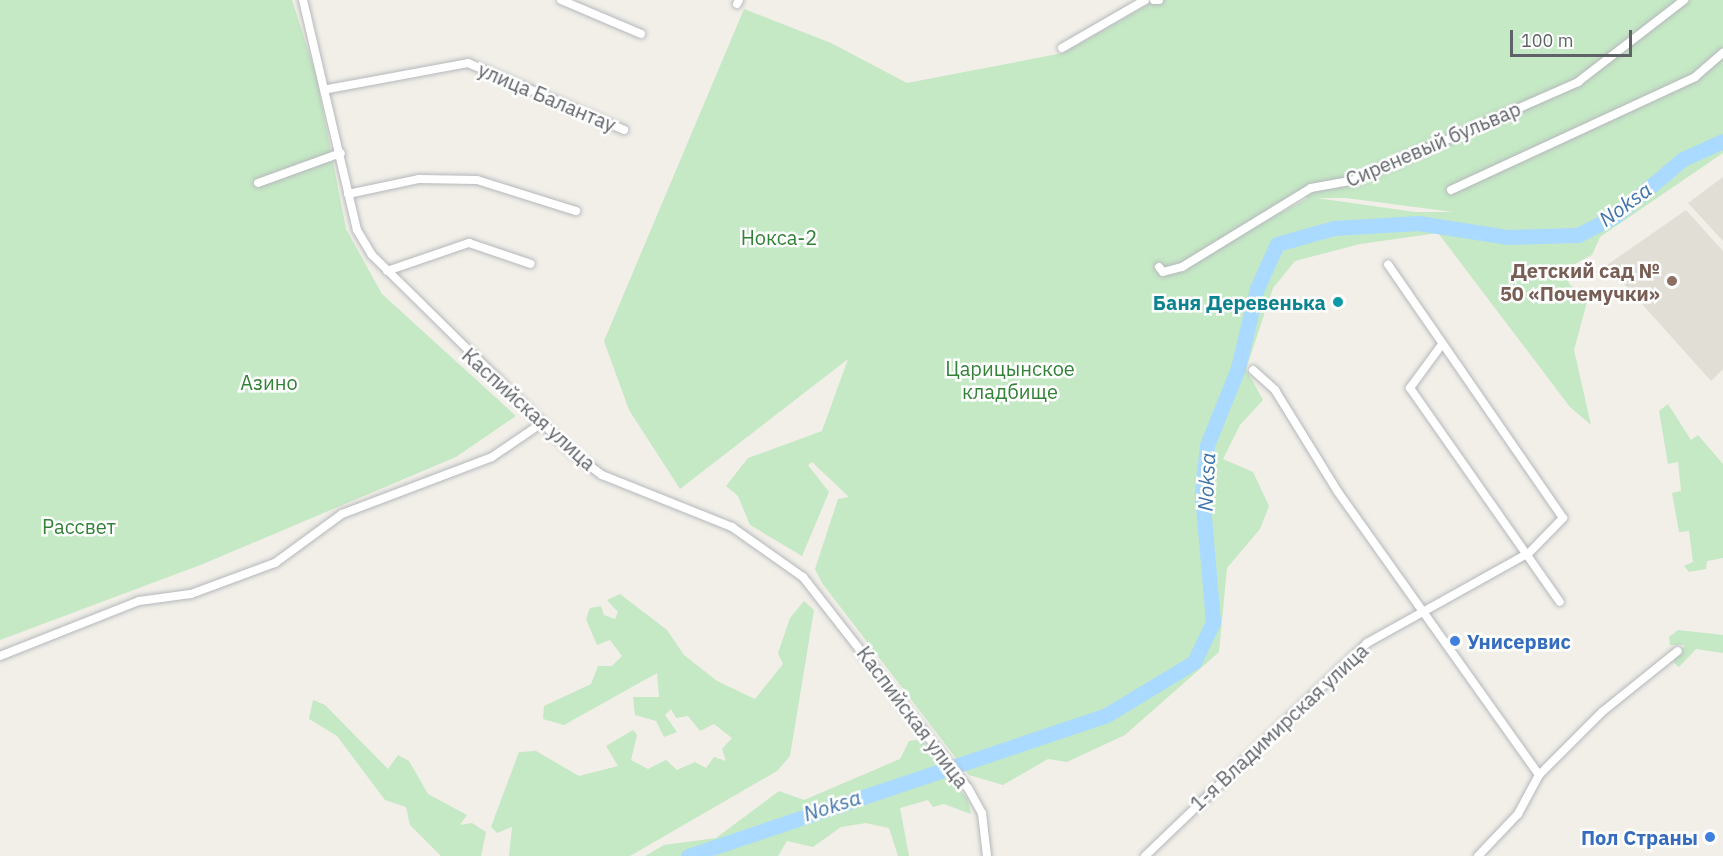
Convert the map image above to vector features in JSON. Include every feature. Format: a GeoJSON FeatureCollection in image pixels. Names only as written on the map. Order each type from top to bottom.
{"type":"FeatureCollection","features":[{"type":"Feature","properties":{"kind":"street","name":"Каспийская улица"},"geometry":{"type":"LineString","coordinates":[[305,0],[328,89],[357,230],[387,271],[542,423],[602,475],[732,527],[803,577],[968,788],[982,813],[987,856]]}},
{"type":"Feature","properties":{"kind":"street"},"geometry":{"type":"LineString","coordinates":[[561,0],[641,34]]}},
{"type":"Feature","properties":{"kind":"street"},"geometry":{"type":"LineString","coordinates":[[1062,48],[1145,0]]}},
{"type":"Feature","properties":{"kind":"street","name":"Сиреневый бульвар"},"geometry":{"type":"LineString","coordinates":[[1159,267],[1163,272],[1182,267],[1311,188],[1355,180],[1585,78],[1684,0]]}},
{"type":"Feature","properties":{"kind":"street"},"geometry":{"type":"LineString","coordinates":[[1450,190],[1695,76],[1723,53]]}},
{"type":"Feature","properties":{"kind":"street","name":"улица Балантау"},"geometry":{"type":"LineString","coordinates":[[328,89],[468,63],[624,130]]}},
{"type":"Feature","properties":{"kind":"street"},"geometry":{"type":"LineString","coordinates":[[258,183],[341,153]]}},
{"type":"Feature","properties":{"kind":"street"},"geometry":{"type":"LineString","coordinates":[[348,194],[419,179],[477,180],[576,211]]}},
{"type":"Feature","properties":{"kind":"street"},"geometry":{"type":"LineString","coordinates":[[387,271],[470,243],[531,264]]}},
{"type":"Feature","properties":{"kind":"street"},"geometry":{"type":"LineString","coordinates":[[1388,264],[1440,346],[1410,388],[1529,553],[1560,602]]}},
{"type":"Feature","properties":{"kind":"street","name":"1-я Владимирская улица"},"geometry":{"type":"LineString","coordinates":[[1145,856],[1367,643],[1529,553],[1563,518],[1440,346]]}},
{"type":"Feature","properties":{"kind":"street"},"geometry":{"type":"LineString","coordinates":[[1253,370],[1275,390],[1338,492],[1539,775]]}},
{"type":"Feature","properties":{"kind":"street"},"geometry":{"type":"LineString","coordinates":[[0,656],[139,601],[191,594],[275,563],[342,514],[492,457],[542,423]]}},
{"type":"Feature","properties":{"kind":"street"},"geometry":{"type":"LineString","coordinates":[[1478,856],[1518,814],[1539,775],[1602,712],[1678,651]]}},
{"type":"Feature","properties":{"kind":"shaded area"},"geometry":{"type":"Polygon","coordinates":[[[1723,177],[1723,241],[1688,203],[1723,177]]]}},
{"type":"Feature","properties":{"kind":"shaded area","name":"Детский сад № 50 «Почемучки»"},"geometry":{"type":"Polygon","coordinates":[[[1686,210],[1723,251],[1723,369],[1711,381],[1607,265],[1686,210]]]}},
{"type":"Feature","properties":{"kind":"green space","name":"Азино"},"geometry":{"type":"Polygon","coordinates":[[[0,0],[292,0],[316,74],[346,229],[382,294],[516,416],[456,457],[203,564],[0,640],[0,0]]]}},
{"type":"Feature","properties":{"kind":"green space"},"geometry":{"type":"Polygon","coordinates":[[[1156,0],[1723,0],[1723,153],[1600,237],[1592,255],[1563,270],[1570,285],[1588,298],[1574,350],[1591,425],[1570,407],[1438,233],[1360,244],[1295,261],[1273,288],[1246,369],[1263,400],[1240,425],[1223,459],[1253,472],[1269,506],[1260,529],[1227,568],[1219,652],[1125,735],[1067,762],[1048,759],[1003,785],[969,775],[822,583],[815,569],[838,499],[849,497],[812,462],[808,465],[829,492],[802,556],[750,525],[738,496],[726,486],[748,458],[822,431],[848,359],[680,489],[629,410],[604,341],[744,9],[831,43],[907,83],[1063,53],[1156,0]],[[1299,197],[1186,264],[1308,198],[1299,197]],[[1316,198],[1415,212],[1453,212],[1346,198],[1316,198]]]}},
{"type":"Feature","properties":{"kind":"green space"},"geometry":{"type":"Polygon","coordinates":[[[1668,404],[1691,440],[1698,435],[1723,464],[1723,558],[1707,561],[1706,569],[1689,572],[1684,566],[1693,562],[1689,531],[1679,532],[1672,493],[1681,491],[1678,462],[1668,464],[1659,411],[1668,404]]]}},
{"type":"Feature","properties":{"kind":"green space"},"geometry":{"type":"Polygon","coordinates":[[[620,594],[667,630],[684,655],[717,681],[755,699],[783,664],[778,653],[790,618],[804,601],[814,610],[790,756],[777,771],[630,856],[509,856],[512,827],[497,833],[491,827],[519,752],[536,751],[579,776],[618,766],[606,746],[633,730],[637,735],[631,760],[648,769],[666,760],[677,770],[695,762],[706,768],[714,757],[726,761],[722,749],[732,738],[714,724],[700,731],[688,716],[676,718],[671,709],[665,715],[677,732],[664,737],[656,721],[635,715],[633,697],[659,697],[657,673],[564,725],[543,719],[544,706],[591,684],[598,666],[612,666],[622,656],[610,640],[597,645],[586,619],[590,608],[601,606],[604,615],[615,619],[618,612],[607,600],[620,594]]]}},
{"type":"Feature","properties":{"kind":"green space"},"geometry":{"type":"Polygon","coordinates":[[[1678,630],[1723,635],[1723,653],[1696,649],[1679,667],[1673,662],[1685,645],[1670,645],[1669,637],[1678,630]]]}},
{"type":"Feature","properties":{"kind":"green space"},"geometry":{"type":"Polygon","coordinates":[[[313,700],[325,705],[388,769],[398,755],[409,761],[428,794],[467,815],[460,825],[472,823],[486,832],[481,856],[441,856],[410,825],[406,807],[385,800],[337,736],[309,719],[313,700]]]}},
{"type":"Feature","properties":{"kind":"green space"},"geometry":{"type":"Polygon","coordinates":[[[921,739],[968,800],[971,814],[944,804],[933,807],[928,800],[900,808],[909,856],[898,856],[889,828],[866,823],[841,827],[813,847],[787,841],[778,856],[645,856],[664,845],[716,838],[779,791],[804,800],[900,759],[909,741],[921,739]]]}},
{"type":"Feature","properties":{"kind":"waterway","name":"Noksa"},"geometry":{"type":"LineString","coordinates":[[688,856],[1105,716],[1194,662],[1213,622],[1202,493],[1207,445],[1238,368],[1257,288],[1277,244],[1334,228],[1418,223],[1507,237],[1578,235],[1615,216],[1683,159],[1723,141]]}},
{"type":"Feature","properties":{"kind":"place","name":"Детский сад № 50 «Почемучки»"},"geometry":{"type":"Point","coordinates":[1672,281]}},
{"type":"Feature","properties":{"kind":"place","name":"Баня Деревенька"},"geometry":{"type":"Point","coordinates":[1338,302]}},
{"type":"Feature","properties":{"kind":"place","name":"Унисервис"},"geometry":{"type":"Point","coordinates":[1455,641]}},
{"type":"Feature","properties":{"kind":"place","name":"Пол Страны"},"geometry":{"type":"Point","coordinates":[1710,837]}},
{"type":"Feature","properties":{"kind":"park label","name":"Нокса-2"},"geometry":{"type":"Point","coordinates":[779,237]}},
{"type":"Feature","properties":{"kind":"park label","name":"Царицынское кладбище"},"geometry":{"type":"Point","coordinates":[1010,380]}},
{"type":"Feature","properties":{"kind":"park label","name":"Рассвет"},"geometry":{"type":"Point","coordinates":[79,526]}}]}
